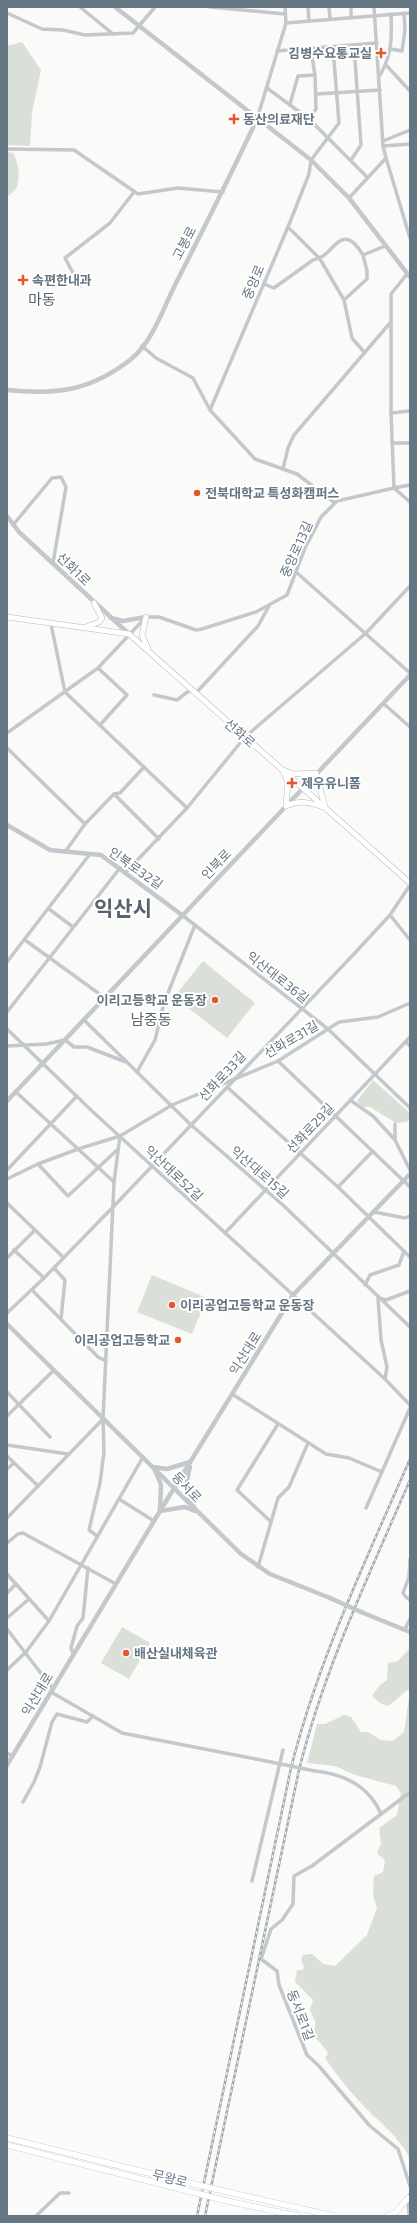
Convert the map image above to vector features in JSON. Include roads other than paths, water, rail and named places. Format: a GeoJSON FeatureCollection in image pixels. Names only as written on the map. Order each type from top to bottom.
{"type":"FeatureCollection","features":[{"type":"Feature","properties":{"kind":"main road"},"geometry":{"type":"LineString","coordinates":[[85,628],[99,622],[102,618],[94,603]]}},
{"type":"Feature","properties":{"kind":"main road"},"geometry":{"type":"LineString","coordinates":[[7,617],[129,634]]}},
{"type":"Feature","properties":{"kind":"main road"},"geometry":{"type":"LineString","coordinates":[[146,617],[142,635],[143,642],[150,653]]}},
{"type":"Feature","properties":{"kind":"main road","name":"선화로"},"geometry":{"type":"LineString","coordinates":[[129,634],[190,690],[326,808],[410,884]]}},
{"type":"Feature","properties":{"kind":"main road"},"geometry":{"type":"LineString","coordinates":[[282,770],[294,774],[316,773],[326,808]]}},
{"type":"Feature","properties":{"kind":"main road"},"geometry":{"type":"LineString","coordinates":[[282,770],[288,783],[286,806],[296,802],[306,801],[326,808]]}},
{"type":"Feature","properties":{"kind":"main road","name":"무왕로"},"geometry":{"type":"LineString","coordinates":[[7,2138],[185,2182],[334,2216]]}},
{"type":"Feature","properties":{"kind":"main road","name":"무왕로"},"geometry":{"type":"LineString","coordinates":[[7,2145],[227,2201],[298,2216]]}},
{"type":"Feature","properties":{"kind":"main road"},"geometry":{"type":"LineString","coordinates":[[386,2216],[396,2212],[409,2196]]}},
{"type":"Feature","properties":{"kind":"street"},"geometry":{"type":"LineString","coordinates":[[80,7],[113,34]]}},
{"type":"Feature","properties":{"kind":"street"},"geometry":{"type":"LineString","coordinates":[[115,7],[310,160],[349,198],[385,246],[409,274],[391,294],[390,323],[394,488],[410,502]]}},
{"type":"Feature","properties":{"kind":"street"},"geometry":{"type":"LineString","coordinates":[[7,12],[42,29],[85,35],[133,33],[140,27],[155,7]]}},
{"type":"Feature","properties":{"kind":"street"},"geometry":{"type":"LineString","coordinates":[[210,7],[241,8],[285,14]]}},
{"type":"Feature","properties":{"kind":"street"},"geometry":{"type":"LineString","coordinates":[[262,7],[262,12]]}},
{"type":"Feature","properties":{"kind":"street","name":"고봉로"},"geometry":{"type":"LineString","coordinates":[[7,390],[56,392],[89,384],[131,359],[142,346],[152,331],[223,192],[257,119],[286,23],[285,7]]}},
{"type":"Feature","properties":{"kind":"street"},"geometry":{"type":"LineString","coordinates":[[308,7],[309,21]]}},
{"type":"Feature","properties":{"kind":"street"},"geometry":{"type":"LineString","coordinates":[[329,7],[330,19]]}},
{"type":"Feature","properties":{"kind":"street"},"geometry":{"type":"LineString","coordinates":[[351,7],[351,18]]}},
{"type":"Feature","properties":{"kind":"street"},"geometry":{"type":"LineString","coordinates":[[374,7],[383,143],[386,158],[410,238]]}},
{"type":"Feature","properties":{"kind":"street"},"geometry":{"type":"LineString","coordinates":[[391,49],[402,50],[405,30],[404,13]]}},
{"type":"Feature","properties":{"kind":"street"},"geometry":{"type":"LineString","coordinates":[[286,23],[410,13]]}},
{"type":"Feature","properties":{"kind":"street"},"geometry":{"type":"LineString","coordinates":[[379,75],[386,65],[391,49],[391,14]]}},
{"type":"Feature","properties":{"kind":"street"},"geometry":{"type":"LineString","coordinates":[[277,51],[311,50],[377,43]]}},
{"type":"Feature","properties":{"kind":"street"},"geometry":{"type":"LineString","coordinates":[[351,160],[361,145],[354,46]]}},
{"type":"Feature","properties":{"kind":"street"},"geometry":{"type":"LineString","coordinates":[[310,160],[327,136],[339,123],[338,92],[333,48]]}},
{"type":"Feature","properties":{"kind":"street"},"geometry":{"type":"LineString","coordinates":[[309,119],[316,109],[317,94],[311,50]]}},
{"type":"Feature","properties":{"kind":"street"},"geometry":{"type":"LineString","coordinates":[[386,65],[410,91]]}},
{"type":"Feature","properties":{"kind":"street"},"geometry":{"type":"LineString","coordinates":[[290,104],[298,76],[315,75]]}},
{"type":"Feature","properties":{"kind":"street"},"geometry":{"type":"LineString","coordinates":[[267,88],[309,119],[367,177]]}},
{"type":"Feature","properties":{"kind":"street"},"geometry":{"type":"LineString","coordinates":[[317,94],[380,90]]}},
{"type":"Feature","properties":{"kind":"street"},"geometry":{"type":"LineString","coordinates":[[383,143],[410,130]]}},
{"type":"Feature","properties":{"kind":"street"},"geometry":{"type":"LineString","coordinates":[[383,143],[410,144]]}},
{"type":"Feature","properties":{"kind":"street"},"geometry":{"type":"LineString","coordinates":[[7,149],[74,150],[138,194],[178,188],[223,192]]}},
{"type":"Feature","properties":{"kind":"street"},"geometry":{"type":"LineString","coordinates":[[349,198],[386,158]]}},
{"type":"Feature","properties":{"kind":"street","name":"중앙로"},"geometry":{"type":"LineString","coordinates":[[210,410],[288,227],[309,174],[310,160]]}},
{"type":"Feature","properties":{"kind":"street"},"geometry":{"type":"LineString","coordinates":[[80,286],[65,258],[110,223],[134,192]]}},
{"type":"Feature","properties":{"kind":"street"},"geometry":{"type":"LineString","coordinates":[[288,227],[320,259],[344,300],[352,338],[364,352]]}},
{"type":"Feature","properties":{"kind":"street"},"geometry":{"type":"LineString","coordinates":[[264,284],[274,288],[313,260],[320,259],[340,240],[346,239],[352,242],[362,255],[367,271],[367,279],[344,300]]}},
{"type":"Feature","properties":{"kind":"street"},"geometry":{"type":"LineString","coordinates":[[362,255],[385,246]]}},
{"type":"Feature","properties":{"kind":"street"},"geometry":{"type":"LineString","coordinates":[[283,469],[294,435],[390,323]]}},
{"type":"Feature","properties":{"kind":"street"},"geometry":{"type":"LineString","coordinates":[[142,346],[156,358],[193,378],[210,410],[255,459],[297,474],[335,503]]}},
{"type":"Feature","properties":{"kind":"street"},"geometry":{"type":"LineString","coordinates":[[391,413],[410,411]]}},
{"type":"Feature","properties":{"kind":"street"},"geometry":{"type":"LineString","coordinates":[[392,443],[410,443]]}},
{"type":"Feature","properties":{"kind":"street"},"geometry":{"type":"LineString","coordinates":[[12,525],[52,478],[61,477],[66,487],[53,563]]}},
{"type":"Feature","properties":{"kind":"street","name":"중앙로13길"},"geometry":{"type":"LineString","coordinates":[[146,617],[158,617],[196,630],[256,612],[269,606],[287,595],[321,517],[337,501],[410,485]]}},
{"type":"Feature","properties":{"kind":"street","name":"선화1로"},"geometry":{"type":"LineString","coordinates":[[7,516],[12,525],[129,634]]}},
{"type":"Feature","properties":{"kind":"street"},"geometry":{"type":"LineString","coordinates":[[296,572],[366,633],[410,674]]}},
{"type":"Feature","properties":{"kind":"street"},"geometry":{"type":"LineString","coordinates":[[126,872],[187,808],[245,738],[366,633],[410,586]]}},
{"type":"Feature","properties":{"kind":"street"},"geometry":{"type":"LineString","coordinates":[[195,694],[258,626],[269,606]]}},
{"type":"Feature","properties":{"kind":"street"},"geometry":{"type":"LineString","coordinates":[[109,617],[123,621],[146,617]]}},
{"type":"Feature","properties":{"kind":"street"},"geometry":{"type":"LineString","coordinates":[[7,733],[98,668],[146,617]]}},
{"type":"Feature","properties":{"kind":"street"},"geometry":{"type":"LineString","coordinates":[[51,624],[65,692],[187,808]]}},
{"type":"Feature","properties":{"kind":"street"},"geometry":{"type":"LineString","coordinates":[[98,668],[128,696],[100,725]]}},
{"type":"Feature","properties":{"kind":"street","name":"인북로"},"geometry":{"type":"LineString","coordinates":[[7,1101],[182,914],[384,704],[410,674]]}},
{"type":"Feature","properties":{"kind":"street"},"geometry":{"type":"LineString","coordinates":[[154,695],[178,700],[190,690]]}},
{"type":"Feature","properties":{"kind":"street"},"geometry":{"type":"LineString","coordinates":[[384,704],[410,727]]}},
{"type":"Feature","properties":{"kind":"street"},"geometry":{"type":"LineString","coordinates":[[7,748],[85,824]]}},
{"type":"Feature","properties":{"kind":"street"},"geometry":{"type":"LineString","coordinates":[[65,852],[85,824],[114,794],[120,794],[144,768]]}},
{"type":"Feature","properties":{"kind":"street"},"geometry":{"type":"LineString","coordinates":[[114,794],[159,839]]}},
{"type":"Feature","properties":{"kind":"street","name":"인북로32길"},"geometry":{"type":"LineString","coordinates":[[7,824],[50,850],[101,855],[182,914]]}},
{"type":"Feature","properties":{"kind":"street"},"geometry":{"type":"LineString","coordinates":[[7,962],[90,854]]}},
{"type":"Feature","properties":{"kind":"street"},"geometry":{"type":"LineString","coordinates":[[7,1012],[120,868]]}},
{"type":"Feature","properties":{"kind":"street","name":"선화로33길"},"geometry":{"type":"LineString","coordinates":[[7,1313],[54,1268],[114,1206],[190,1124],[390,915],[410,884]]}},
{"type":"Feature","properties":{"kind":"street"},"geometry":{"type":"LineString","coordinates":[[49,909],[73,927]]}},
{"type":"Feature","properties":{"kind":"street","name":"익산대로36길"},"geometry":{"type":"LineString","coordinates":[[182,914],[328,1029],[374,1075],[410,1108]]}},
{"type":"Feature","properties":{"kind":"street"},"geometry":{"type":"LineString","coordinates":[[390,915],[410,940]]}},
{"type":"Feature","properties":{"kind":"street"},"geometry":{"type":"LineString","coordinates":[[137,1072],[155,1040],[164,1002],[195,925]]}},
{"type":"Feature","properties":{"kind":"street"},"geometry":{"type":"LineString","coordinates":[[25,940],[105,998]]}},
{"type":"Feature","properties":{"kind":"street","name":"선화로31길"},"geometry":{"type":"LineString","coordinates":[[7,1179],[38,1164],[78,1149],[120,1136],[172,1105],[278,1061],[339,1022],[378,1018],[410,1003]]}},
{"type":"Feature","properties":{"kind":"street","name":"익산대로15길"},"geometry":{"type":"LineString","coordinates":[[84,1020],[190,1124],[264,1189],[410,1327]]}},
{"type":"Feature","properties":{"kind":"street","name":"익산대로52길"},"geometry":{"type":"LineString","coordinates":[[7,1029],[120,1136],[385,1379],[410,1406]]}},
{"type":"Feature","properties":{"kind":"street","name":"선화로29길"},"geometry":{"type":"LineString","coordinates":[[225,1233],[264,1189],[300,1154],[410,1037]]}},
{"type":"Feature","properties":{"kind":"street"},"geometry":{"type":"LineString","coordinates":[[8,1047],[24,1044],[46,1044],[65,1040],[74,1047],[87,1047],[128,1063]]}},
{"type":"Feature","properties":{"kind":"street"},"geometry":{"type":"LineString","coordinates":[[406,1042],[410,1046]]}},
{"type":"Feature","properties":{"kind":"street"},"geometry":{"type":"LineString","coordinates":[[278,1061],[410,1185]]}},
{"type":"Feature","properties":{"kind":"street"},"geometry":{"type":"LineString","coordinates":[[227,1087],[338,1188],[410,1257]]}},
{"type":"Feature","properties":{"kind":"street"},"geometry":{"type":"LineString","coordinates":[[16,1092],[52,1123],[114,1182]]}},
{"type":"Feature","properties":{"kind":"street"},"geometry":{"type":"LineString","coordinates":[[7,1170],[77,1096]]}},
{"type":"Feature","properties":{"kind":"street"},"geometry":{"type":"LineString","coordinates":[[350,1100],[373,1116],[396,1140],[410,1170]]}},
{"type":"Feature","properties":{"kind":"street"},"geometry":{"type":"LineString","coordinates":[[395,1124],[396,1140]]}},
{"type":"Feature","properties":{"kind":"street"},"geometry":{"type":"LineString","coordinates":[[97,1536],[89,1530],[102,1468],[114,1182],[120,1136]]}},
{"type":"Feature","properties":{"kind":"street"},"geometry":{"type":"LineString","coordinates":[[38,1164],[68,1196],[117,1150]]}},
{"type":"Feature","properties":{"kind":"street"},"geometry":{"type":"LineString","coordinates":[[338,1188],[373,1151]]}},
{"type":"Feature","properties":{"kind":"street","name":"익산대로"},"geometry":{"type":"LineString","coordinates":[[7,1765],[160,1511],[293,1295],[410,1174]]}},
{"type":"Feature","properties":{"kind":"street"},"geometry":{"type":"LineString","coordinates":[[7,1203],[63,1257]]}},
{"type":"Feature","properties":{"kind":"street"},"geometry":{"type":"LineString","coordinates":[[374,1212],[405,1218],[410,1216]]}},
{"type":"Feature","properties":{"kind":"street"},"geometry":{"type":"LineString","coordinates":[[7,1258],[35,1230]]}},
{"type":"Feature","properties":{"kind":"street"},"geometry":{"type":"LineString","coordinates":[[14,1250],[44,1278]]}},
{"type":"Feature","properties":{"kind":"street"},"geometry":{"type":"LineString","coordinates":[[365,1285],[370,1275],[399,1265],[404,1251]]}},
{"type":"Feature","properties":{"kind":"street"},"geometry":{"type":"LineString","coordinates":[[54,1268],[65,1280],[61,1319]]}},
{"type":"Feature","properties":{"kind":"street"},"geometry":{"type":"LineString","coordinates":[[32,1290],[98,1357],[106,1361]]}},
{"type":"Feature","properties":{"kind":"street"},"geometry":{"type":"LineString","coordinates":[[385,1379],[387,1367],[381,1340],[378,1298],[386,1300],[410,1291]]}},
{"type":"Feature","properties":{"kind":"street","name":"동서로"},"geometry":{"type":"LineString","coordinates":[[7,1324],[197,1512],[258,1567],[361,1612],[408,1630]]}},
{"type":"Feature","properties":{"kind":"street"},"geometry":{"type":"LineString","coordinates":[[7,1416],[54,1370]]}},
{"type":"Feature","properties":{"kind":"street"},"geometry":{"type":"LineString","coordinates":[[7,1392],[50,1437]]}},
{"type":"Feature","properties":{"kind":"street"},"geometry":{"type":"LineString","coordinates":[[232,1394],[326,1454],[349,1458],[382,1472]]}},
{"type":"Feature","properties":{"kind":"street"},"geometry":{"type":"LineString","coordinates":[[366,1508],[410,1406]]}},
{"type":"Feature","properties":{"kind":"street"},"geometry":{"type":"LineString","coordinates":[[7,1518],[103,1419]]}},
{"type":"Feature","properties":{"kind":"street"},"geometry":{"type":"LineString","coordinates":[[270,1521],[237,1490],[278,1424]]}},
{"type":"Feature","properties":{"kind":"street"},"geometry":{"type":"LineString","coordinates":[[258,1567],[270,1521],[278,1498],[289,1487],[308,1443]]}},
{"type":"Feature","properties":{"kind":"street"},"geometry":{"type":"LineString","coordinates":[[7,1445],[68,1454]]}},
{"type":"Feature","properties":{"kind":"street"},"geometry":{"type":"LineString","coordinates":[[7,1456],[38,1486]]}},
{"type":"Feature","properties":{"kind":"street"},"geometry":{"type":"LineString","coordinates":[[7,1670],[25,1653],[49,1621],[143,1457]]}},
{"type":"Feature","properties":{"kind":"street"},"geometry":{"type":"LineString","coordinates":[[7,1469],[14,1462]]}},
{"type":"Feature","properties":{"kind":"street"},"geometry":{"type":"LineString","coordinates":[[153,1467],[167,1469],[180,1467],[191,1462]]}},
{"type":"Feature","properties":{"kind":"street"},"geometry":{"type":"LineString","coordinates":[[191,1462],[186,1483],[188,1493],[197,1512]]}},
{"type":"Feature","properties":{"kind":"street"},"geometry":{"type":"LineString","coordinates":[[153,1467],[161,1485],[160,1511],[185,1507],[197,1512]]}},
{"type":"Feature","properties":{"kind":"street"},"geometry":{"type":"LineString","coordinates":[[119,1499],[154,1521]]}},
{"type":"Feature","properties":{"kind":"street"},"geometry":{"type":"LineString","coordinates":[[8,1541],[18,1534],[23,1534],[116,1584]]}},
{"type":"Feature","properties":{"kind":"street"},"geometry":{"type":"LineString","coordinates":[[410,1559],[409,1577],[403,1592],[410,1600]]}},
{"type":"Feature","properties":{"kind":"street"},"geometry":{"type":"LineString","coordinates":[[74,1655],[71,1648],[77,1626],[83,1618],[88,1568]]}},
{"type":"Feature","properties":{"kind":"street"},"geometry":{"type":"LineString","coordinates":[[7,1574],[49,1621]]}},
{"type":"Feature","properties":{"kind":"street"},"geometry":{"type":"LineString","coordinates":[[7,1593],[16,1584]]}},
{"type":"Feature","properties":{"kind":"street"},"geometry":{"type":"LineString","coordinates":[[7,1618],[29,1599]]}},
{"type":"Feature","properties":{"kind":"street"},"geometry":{"type":"LineString","coordinates":[[408,1630],[410,1619]]}},
{"type":"Feature","properties":{"kind":"street"},"geometry":{"type":"LineString","coordinates":[[7,1629],[52,1691],[122,1733],[340,1775],[354,1783],[375,1800],[381,1814],[409,1794]]}},
{"type":"Feature","properties":{"kind":"street"},"geometry":{"type":"LineString","coordinates":[[23,1802],[34,1782],[52,1722],[57,1714],[87,1722],[93,1716]]}},
{"type":"Feature","properties":{"kind":"street"},"geometry":{"type":"LineString","coordinates":[[252,1881],[284,1750]]}},
{"type":"Feature","properties":{"kind":"street"},"geometry":{"type":"LineString","coordinates":[[7,1753],[12,1756]]}},
{"type":"Feature","properties":{"kind":"street","name":"동서로1길"},"geometry":{"type":"LineString","coordinates":[[381,1814],[318,1862],[294,1876],[293,1904],[282,1920],[271,1930],[261,1960],[277,1971],[278,1985],[307,2055],[318,2064],[370,2126],[398,2149],[410,2186]]}},
{"type":"Feature","properties":{"kind":"street"},"geometry":{"type":"LineString","coordinates":[[36,2216],[60,2193],[69,2193]]}},
{"type":"Feature","properties":{"kind":"street"},"geometry":{"type":"LineString","coordinates":[[409,2196],[409,2216]]}},
{"type":"Feature","properties":{"kind":"railway"},"geometry":{"type":"LineString","coordinates":[[197,2216],[291,1768],[302,1728],[315,1688],[344,1611],[410,1459]]}},
{"type":"Feature","properties":{"kind":"railway"},"geometry":{"type":"LineString","coordinates":[[205,2216],[299,1770],[309,1732],[348,1623],[410,1480]]}},
{"type":"Feature","properties":{"kind":"place","name":"김병수요통교실"},"geometry":{"type":"Point","coordinates":[381,53]}},
{"type":"Feature","properties":{"kind":"place","name":"동산의료재단"},"geometry":{"type":"Point","coordinates":[234,119]}},
{"type":"Feature","properties":{"kind":"place","name":"속편한내과"},"geometry":{"type":"Point","coordinates":[23,280]}},
{"type":"Feature","properties":{"kind":"place","name":"전북대학교 특성화캠퍼스"},"geometry":{"type":"Point","coordinates":[197,493]}},
{"type":"Feature","properties":{"kind":"place","name":"제우유니폼"},"geometry":{"type":"Point","coordinates":[292,783]}},
{"type":"Feature","properties":{"kind":"place","name":"이리고등학교 운동장"},"geometry":{"type":"Point","coordinates":[215,1000]}},
{"type":"Feature","properties":{"kind":"place","name":"이리공업고등학교 운동장"},"geometry":{"type":"Point","coordinates":[172,1305]}},
{"type":"Feature","properties":{"kind":"place","name":"이리공업고등학교"},"geometry":{"type":"Point","coordinates":[178,1340]}},
{"type":"Feature","properties":{"kind":"place","name":"배산실내체육관"},"geometry":{"type":"Point","coordinates":[126,1653]}},
{"type":"Feature","properties":{"kind":"district","name":"마동"},"geometry":{"type":"Point","coordinates":[42,300]}},
{"type":"Feature","properties":{"kind":"district","name":"익산시"},"geometry":{"type":"Point","coordinates":[123,909]}},
{"type":"Feature","properties":{"kind":"district","name":"남중동"},"geometry":{"type":"Point","coordinates":[151,1020]}}]}
